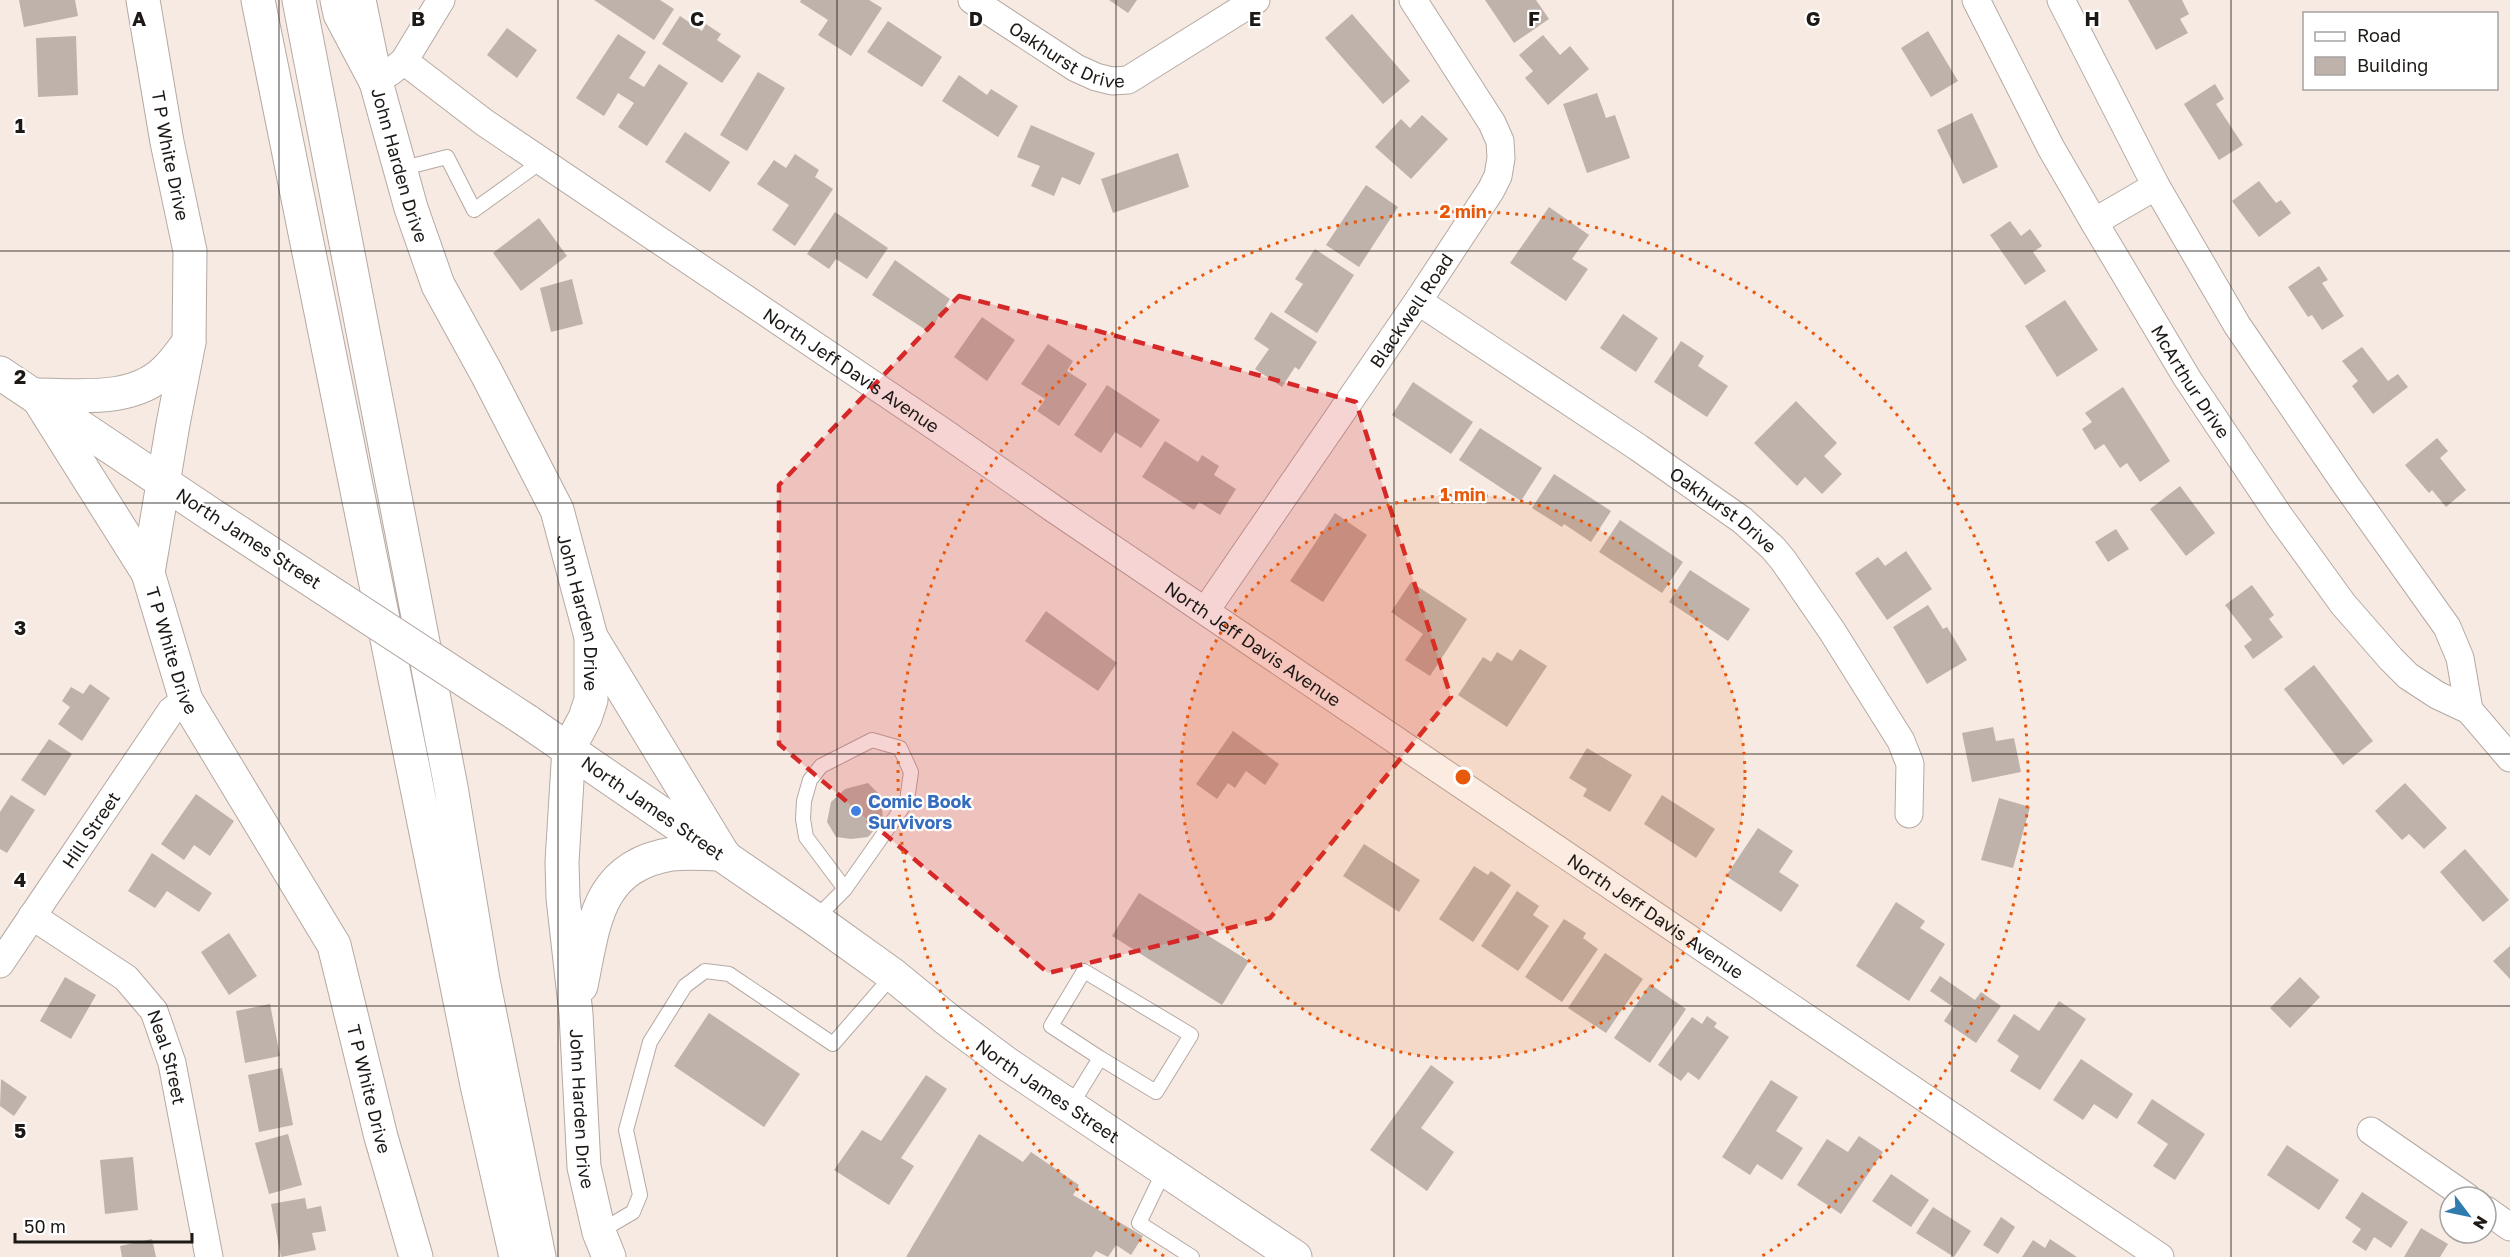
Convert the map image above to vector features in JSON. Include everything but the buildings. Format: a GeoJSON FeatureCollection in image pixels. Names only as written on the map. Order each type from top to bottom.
{"type":"FeatureCollection","features":[{"type":"Feature","properties":{"kind":"main road","name":"T P White Drive"},"geometry":{"type":"LineString","coordinates":[[143,0],[167,142],[190,251],[189,342],[148,573],[186,700],[334,945],[381,1137],[416,1257]]}},
{"type":"Feature","properties":{"kind":"main road"},"geometry":{"type":"LineString","coordinates":[[258,0],[477,1085],[516,1257]]}},
{"type":"Feature","properties":{"kind":"main road"},"geometry":{"type":"LineString","coordinates":[[299,0],[452,787],[483,980],[539,1257]]}},
{"type":"Feature","properties":{"kind":"main road"},"geometry":{"type":"LineString","coordinates":[[337,0],[340,14],[376,82]]}},
{"type":"Feature","properties":{"kind":"main road","name":"John Harden Drive"},"geometry":{"type":"LineString","coordinates":[[359,0],[376,82],[400,169],[438,285],[557,510],[591,636],[591,700],[585,718],[569,748],[562,862],[563,898],[576,1014],[584,1167],[604,1245]]}},
{"type":"Feature","properties":{"kind":"main road"},"geometry":{"type":"LineString","coordinates":[[36,395],[108,395],[143,386],[166,371],[189,342]]}},
{"type":"Feature","properties":{"kind":"main road","name":"North James Street"},"geometry":{"type":"LineString","coordinates":[[0,373],[212,515],[569,748],[815,919],[893,975],[948,1020],[1070,1107],[1295,1257]]}},
{"type":"Feature","properties":{"kind":"main road"},"geometry":{"type":"LineString","coordinates":[[36,395],[148,573]]}},
{"type":"Feature","properties":{"kind":"main road"},"geometry":{"type":"LineString","coordinates":[[591,636],[723,854]]}},
{"type":"Feature","properties":{"kind":"main road"},"geometry":{"type":"LineString","coordinates":[[576,1014],[594,924],[608,891],[620,876],[642,861],[674,854],[723,854]]}},
{"type":"Feature","properties":{"kind":"street"},"geometry":{"type":"LineString","coordinates":[[376,82],[404,61],[441,0]]}},
{"type":"Feature","properties":{"kind":"street","name":"Oakhurst Drive"},"geometry":{"type":"LineString","coordinates":[[972,0],[1076,68],[1112,81],[1128,80],[1256,0]]}},
{"type":"Feature","properties":{"kind":"street","name":"Blackwell Road"},"geometry":{"type":"LineString","coordinates":[[1206,610],[1418,301],[1498,176],[1501,158],[1500,141],[1492,123],[1413,0]]}},
{"type":"Feature","properties":{"kind":"street","name":"McArthur Drive"},"geometry":{"type":"LineString","coordinates":[[1976,0],[2051,148],[2094,222],[2187,378],[2280,517],[2343,604],[2408,676],[2437,695],[2469,710],[2510,758]]}},
{"type":"Feature","properties":{"kind":"street"},"geometry":{"type":"LineString","coordinates":[[2061,0],[2156,186],[2237,325],[2346,485],[2447,627],[2460,658],[2469,710]]}},
{"type":"Feature","properties":{"kind":"street","name":"North Jeff Davis Avenue"},"geometry":{"type":"LineString","coordinates":[[404,61],[485,123],[2160,1257]]}},
{"type":"Feature","properties":{"kind":"street"},"geometry":{"type":"LineString","coordinates":[[2094,222],[2156,186]]}},
{"type":"Feature","properties":{"kind":"street","name":"Oakhurst Drive"},"geometry":{"type":"LineString","coordinates":[[1418,301],[1639,448],[1742,520],[1773,548],[1832,631],[1901,741],[1910,765],[1909,814]]}},
{"type":"Feature","properties":{"kind":"street","name":"Hill Street"},"geometry":{"type":"LineString","coordinates":[[0,964],[171,711],[186,700]]}},
{"type":"Feature","properties":{"kind":"street","name":"Neal Street"},"geometry":{"type":"LineString","coordinates":[[32,916],[126,978],[154,1011],[172,1064],[209,1257]]}},
{"type":"Feature","properties":{"kind":"street"},"geometry":{"type":"LineString","coordinates":[[2371,1131],[2450,1185]]}},
{"type":"Feature","properties":{"kind":"lane"},"geometry":{"type":"LineString","coordinates":[[400,169],[447,157],[474,210],[542,161]]}},
{"type":"Feature","properties":{"kind":"lane"},"geometry":{"type":"LineString","coordinates":[[815,919],[845,889],[907,801],[912,772],[900,748],[887,743],[872,740],[821,766],[810,780],[807,790],[803,819],[806,837],[845,889]]}},
{"type":"Feature","properties":{"kind":"lane"},"geometry":{"type":"LineString","coordinates":[[604,1245],[633,1212],[640,1195],[626,1130],[650,1042],[685,986],[705,970],[729,974],[833,1044],[893,975]]}},
{"type":"Feature","properties":{"kind":"lane"},"geometry":{"type":"LineString","coordinates":[[1084,971],[1191,1035],[1156,1092],[1100,1058],[1051,1026],[1084,971]]}},
{"type":"Feature","properties":{"kind":"lane"},"geometry":{"type":"LineString","coordinates":[[1070,1107],[1100,1058]]}},
{"type":"Feature","properties":{"kind":"lane"},"geometry":{"type":"LineString","coordinates":[[1164,1171],[1139,1223],[1192,1257]]}},
{"type":"Feature","properties":{"kind":"highlighted area"},"geometry":{"type":"Polygon","coordinates":[[[959,296],[1098,331],[1356,402],[1451,697],[1270,918],[1048,973],[779,744],[779,485],[959,296]]]}},
{"type":"Feature","properties":{"kind":"place","name":"Comic Book Survivors"},"geometry":{"type":"Point","coordinates":[856,811]}}]}
